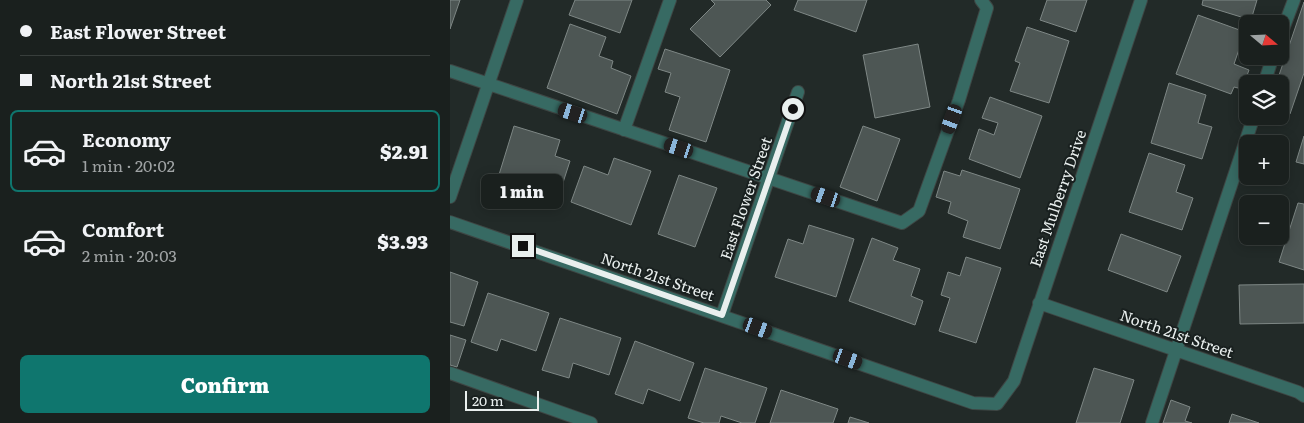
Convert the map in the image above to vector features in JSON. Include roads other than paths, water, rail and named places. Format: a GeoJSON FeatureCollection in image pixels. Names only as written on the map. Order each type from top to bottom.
{"type":"FeatureCollection","features":[{"type":"Feature","properties":{"kind":"street"},"geometry":{"type":"LineString","coordinates":[[450,197],[517,0]]}},
{"type":"Feature","properties":{"kind":"street"},"geometry":{"type":"LineString","coordinates":[[624,130],[670,0]]}},
{"type":"Feature","properties":{"kind":"street"},"geometry":{"type":"LineString","coordinates":[[450,71],[902,223],[919,211],[958,100],[987,8],[981,0]]}},
{"type":"Feature","properties":{"kind":"street","name":"East Mulberry Drive"},"geometry":{"type":"LineString","coordinates":[[997,404],[1014,381],[1141,0]]}},
{"type":"Feature","properties":{"kind":"street"},"geometry":{"type":"LineString","coordinates":[[1288,15],[1294,0]]}},
{"type":"Feature","properties":{"kind":"street","name":"East Flower Street"},"geometry":{"type":"LineString","coordinates":[[722,315],[798,92]]}},
{"type":"Feature","properties":{"kind":"street"},"geometry":{"type":"LineString","coordinates":[[1152,423],[1251,125]]}},
{"type":"Feature","properties":{"kind":"street","name":"North 21st Street"},"geometry":{"type":"LineString","coordinates":[[450,222],[973,403],[997,404]]}},
{"type":"Feature","properties":{"kind":"street","name":"North 21st Street"},"geometry":{"type":"LineString","coordinates":[[1039,304],[1298,392],[1304,396]]}},
{"type":"Feature","properties":{"kind":"street"},"geometry":{"type":"LineString","coordinates":[[450,373],[591,423]]}}]}
